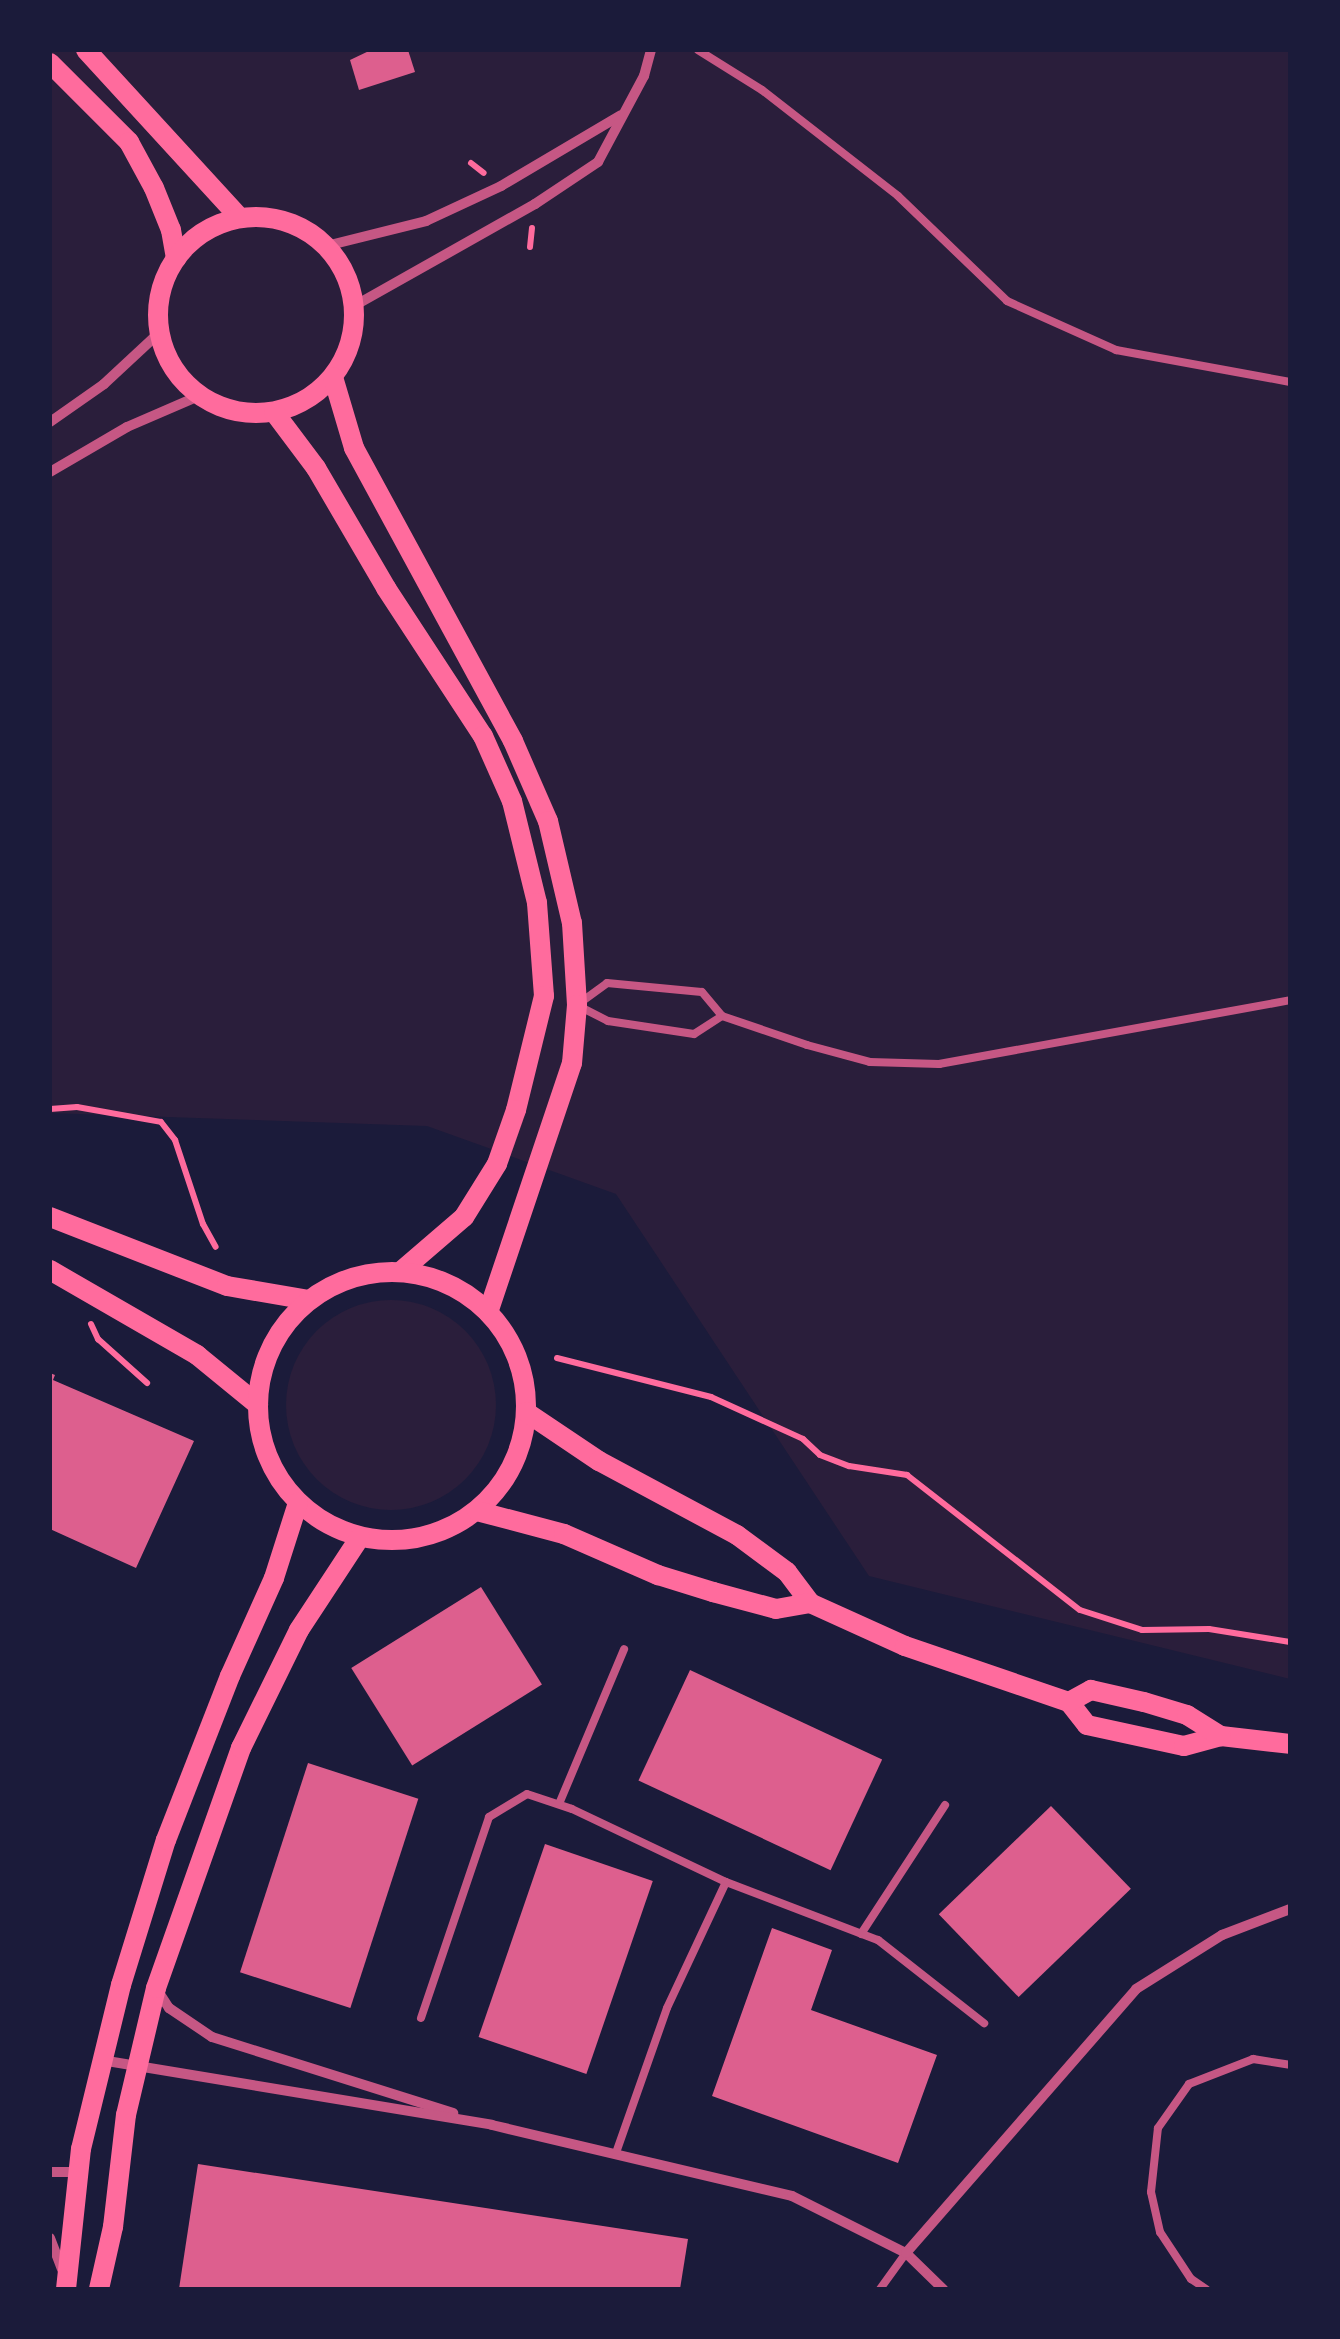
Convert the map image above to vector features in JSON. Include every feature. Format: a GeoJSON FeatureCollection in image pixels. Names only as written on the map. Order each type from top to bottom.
{"type":"FeatureCollection","features":[{"type":"Feature","properties":{"kind":"main road"},"geometry":{"type":"LineString","coordinates":[[86,50],[240,218]]}},
{"type":"Feature","properties":{"kind":"main road"},"geometry":{"type":"LineString","coordinates":[[50,62],[128,142],[154,188],[171,230],[176,259]]}},
{"type":"Feature","properties":{"kind":"main road"},"geometry":{"type":"LineString","coordinates":[[240,218],[272,218],[301,228],[326,246],[345,274],[354,306],[354,331],[333,377],[296,405],[274,412],[248,413],[200,396],[174,367],[160,332],[164,282],[176,259],[204,233],[240,218]]}},
{"type":"Feature","properties":{"kind":"main road"},"geometry":{"type":"LineString","coordinates":[[333,377],[354,448],[513,741],[548,822],[572,923],[577,1004],[572,1063],[488,1312]]}},
{"type":"Feature","properties":{"kind":"main road"},"geometry":{"type":"LineString","coordinates":[[274,412],[316,468],[386,588],[483,736],[512,802],[537,903],[544,996],[516,1110],[497,1164],[464,1217],[400,1272]]}},
{"type":"Feature","properties":{"kind":"main road"},"geometry":{"type":"LineString","coordinates":[[50,1216],[227,1286],[308,1300]]}},
{"type":"Feature","properties":{"kind":"main road"},"geometry":{"type":"LineString","coordinates":[[50,1270],[197,1355],[258,1404]]}},
{"type":"Feature","properties":{"kind":"main road"},"geometry":{"type":"LineString","coordinates":[[400,1272],[432,1278],[462,1292],[488,1312],[516,1358],[526,1412],[520,1450],[502,1483],[477,1510],[442,1532],[402,1540],[360,1537],[327,1524],[298,1503],[276,1474],[262,1440],[258,1404],[264,1366],[281,1330],[308,1300],[336,1283],[367,1274],[400,1272]]}},
{"type":"Feature","properties":{"kind":"main road"},"geometry":{"type":"LineString","coordinates":[[526,1412],[599,1461],[737,1535],[787,1572],[810,1603],[905,1646],[1069,1702],[1087,1724],[1106,1729],[1184,1746],[1220,1736],[1290,1744]]}},
{"type":"Feature","properties":{"kind":"main road"},"geometry":{"type":"LineString","coordinates":[[66,2284],[78,2172],[100,2060],[166,1840],[230,1676],[274,1578],[298,1503]]}},
{"type":"Feature","properties":{"kind":"main road"},"geometry":{"type":"LineString","coordinates":[[477,1510],[564,1534],[658,1575],[713,1592],[776,1609],[810,1603]]}},
{"type":"Feature","properties":{"kind":"main road"},"geometry":{"type":"LineString","coordinates":[[99,2289],[156,1988],[241,1748],[299,1630],[360,1537]]}},
{"type":"Feature","properties":{"kind":"main road"},"geometry":{"type":"LineString","coordinates":[[1069,1702],[1092,1690],[1187,1714],[1220,1736]]}},
{"type":"Feature","properties":{"kind":"street"},"geometry":{"type":"LineString","coordinates":[[354,306],[535,204],[598,162],[644,76],[651,50]]}},
{"type":"Feature","properties":{"kind":"street"},"geometry":{"type":"LineString","coordinates":[[326,246],[426,222],[501,186],[622,115]]}},
{"type":"Feature","properties":{"kind":"street"},"geometry":{"type":"LineString","coordinates":[[50,422],[104,384],[160,332]]}},
{"type":"Feature","properties":{"kind":"street"},"geometry":{"type":"LineString","coordinates":[[50,472],[127,426],[200,396]]}},
{"type":"Feature","properties":{"kind":"street"},"geometry":{"type":"LineString","coordinates":[[906,2253],[1136,1990],[1222,1935],[1290,1909]]}},
{"type":"Feature","properties":{"kind":"street"},"geometry":{"type":"LineString","coordinates":[[156,1988],[169,2008],[212,2037],[492,2125]]}},
{"type":"Feature","properties":{"kind":"street"},"geometry":{"type":"LineString","coordinates":[[100,2060],[492,2125],[792,2196],[906,2253],[943,2289]]}},
{"type":"Feature","properties":{"kind":"street"},"geometry":{"type":"LineString","coordinates":[[50,2172],[78,2172]]}},
{"type":"Feature","properties":{"kind":"street"},"geometry":{"type":"LineString","coordinates":[[50,2238],[66,2284]]}},
{"type":"Feature","properties":{"kind":"lane"},"geometry":{"type":"LineString","coordinates":[[698,50],[762,90],[898,196],[1007,300],[1116,350],[1290,382]]}},
{"type":"Feature","properties":{"kind":"lane"},"geometry":{"type":"LineString","coordinates":[[722,1016],[694,1034],[608,1021],[577,1004],[607,983],[702,992],[722,1016],[870,1062],[939,1064],[1290,1000]]}},
{"type":"Feature","properties":{"kind":"lane"},"geometry":{"type":"LineString","coordinates":[[559,1804],[624,1649]]}},
{"type":"Feature","properties":{"kind":"lane"},"geometry":{"type":"LineString","coordinates":[[421,2018],[488,1817],[527,1794],[559,1804],[726,1882],[878,1940],[984,2023]]}},
{"type":"Feature","properties":{"kind":"lane"},"geometry":{"type":"LineString","coordinates":[[861,1934],[946,1805]]}},
{"type":"Feature","properties":{"kind":"lane"},"geometry":{"type":"LineString","coordinates":[[616,2153],[667,2008],[726,1882]]}},
{"type":"Feature","properties":{"kind":"lane"},"geometry":{"type":"LineString","coordinates":[[1206,2289],[1191,2280],[1160,2232],[1151,2192],[1158,2128],[1189,2084],[1253,2058],[1290,2065]]}},
{"type":"Feature","properties":{"kind":"lane"},"geometry":{"type":"LineString","coordinates":[[880,2289],[906,2253]]}},
{"type":"Feature","properties":{"kind":"path"},"geometry":{"type":"LineString","coordinates":[[50,1108],[77,1107],[161,1122],[175,1140],[216,1247]]}},
{"type":"Feature","properties":{"kind":"path"},"geometry":{"type":"LineString","coordinates":[[85,1288],[98,1339],[147,1383]]}},
{"type":"Feature","properties":{"kind":"path"},"geometry":{"type":"LineString","coordinates":[[557,1358],[711,1396],[804,1439],[820,1455],[907,1476],[1080,1610],[1142,1630],[1209,1630],[1290,1642]]}},
{"type":"Feature","properties":{"kind":"shaded area"},"geometry":{"type":"Polygon","coordinates":[[[50,50],[1290,50],[1290,1679],[869,1576],[616,1194],[427,1126],[50,1113],[50,50]]]}},
{"type":"Feature","properties":{"kind":"shaded area"},"geometry":{"type":"Polygon","coordinates":[[[391,1300],[431,1308],[465,1331],[488,1365],[496,1405],[488,1445],[465,1479],[431,1502],[391,1510],[351,1502],[317,1479],[294,1445],[286,1405],[294,1365],[317,1331],[351,1308],[391,1300]]]}},
{"type":"Feature","properties":{"kind":"building"},"geometry":{"type":"Polygon","coordinates":[[[371,50],[408,50],[415,72],[359,90],[350,60],[371,50]]]}},
{"type":"Feature","properties":{"kind":"building"},"geometry":{"type":"Polygon","coordinates":[[[50,1373],[55,1375],[53,1380],[194,1441],[136,1568],[50,1529],[50,1373]]]}},
{"type":"Feature","properties":{"kind":"building"},"geometry":{"type":"Polygon","coordinates":[[[481,1587],[542,1685],[412,1766],[351,1668],[481,1587]]]}},
{"type":"Feature","properties":{"kind":"building"},"geometry":{"type":"Polygon","coordinates":[[[690,1670],[882,1760],[831,1870],[638,1781],[690,1670]]]}},
{"type":"Feature","properties":{"kind":"building"},"geometry":{"type":"Polygon","coordinates":[[[308,1763],[418,1799],[350,2008],[240,1972],[308,1763]]]}},
{"type":"Feature","properties":{"kind":"building"},"geometry":{"type":"Polygon","coordinates":[[[1051,1806],[1131,1889],[1019,1997],[939,1914],[1051,1806]]]}},
{"type":"Feature","properties":{"kind":"building"},"geometry":{"type":"Polygon","coordinates":[[[545,1844],[653,1881],[586,2074],[479,2037],[545,1844]]]}},
{"type":"Feature","properties":{"kind":"building"},"geometry":{"type":"Polygon","coordinates":[[[772,1928],[832,1950],[811,2010],[937,2055],[898,2163],[712,2096],[772,1928]]]}},
{"type":"Feature","properties":{"kind":"building"},"geometry":{"type":"Polygon","coordinates":[[[198,2164],[688,2239],[680,2289],[179,2289],[198,2164]]]}}]}
